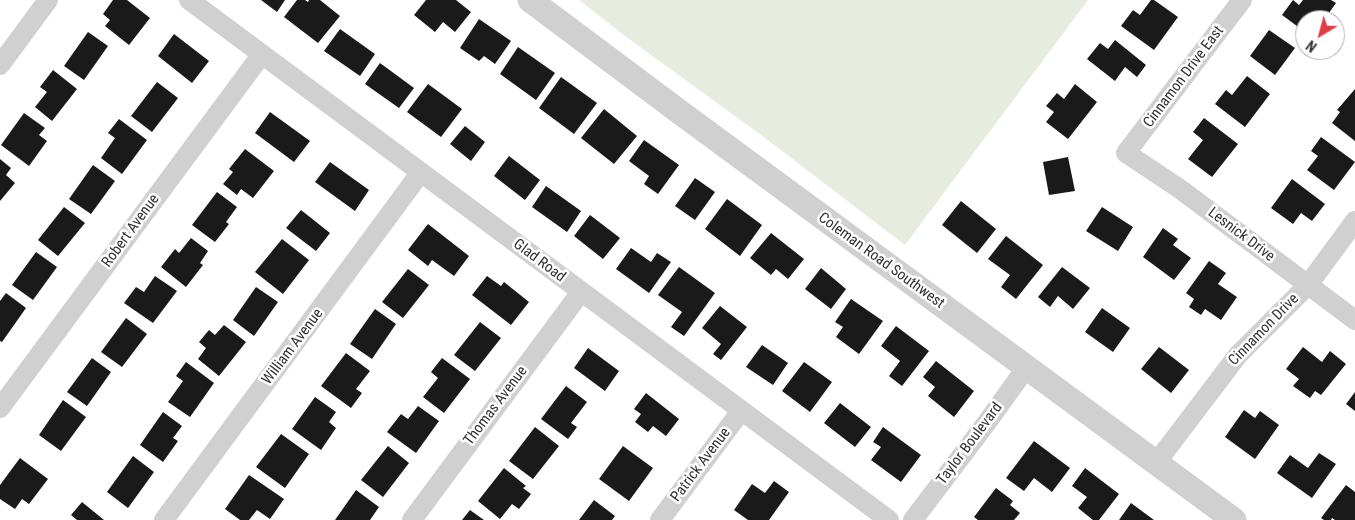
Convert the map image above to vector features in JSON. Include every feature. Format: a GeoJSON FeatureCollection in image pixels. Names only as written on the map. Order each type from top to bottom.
{"type":"FeatureCollection","features":[{"type":"Feature","properties":{"kind":"street"},"geometry":{"type":"LineString","coordinates":[[0,65],[48,0]]}},
{"type":"Feature","properties":{"kind":"street","name":"Glad Road"},"geometry":{"type":"LineString","coordinates":[[189,0],[889,520]]}},
{"type":"Feature","properties":{"kind":"street","name":"Coleman Road Southwest"},"geometry":{"type":"LineString","coordinates":[[530,0],[1234,520]]}},
{"type":"Feature","properties":{"kind":"street","name":"Cinnamon Drive East"},"geometry":{"type":"LineString","coordinates":[[1126,153],[1242,0]]}},
{"type":"Feature","properties":{"kind":"street","name":"Robert Avenue"},"geometry":{"type":"LineString","coordinates":[[0,408],[262,54]]}},
{"type":"Feature","properties":{"kind":"street","name":"Lesnick Drive"},"geometry":{"type":"LineString","coordinates":[[1126,153],[1180,190],[1355,320]]}},
{"type":"Feature","properties":{"kind":"street","name":"William Avenue"},"geometry":{"type":"LineString","coordinates":[[164,520],[420,172]]}},
{"type":"Feature","properties":{"kind":"street","name":"Cinnamon Drive"},"geometry":{"type":"LineString","coordinates":[[1156,463],[1238,355],[1308,285],[1355,221]]}},
{"type":"Feature","properties":{"kind":"street","name":"Thomas Avenue"},"geometry":{"type":"LineString","coordinates":[[412,520],[581,292]]}},
{"type":"Feature","properties":{"kind":"street","name":"Taylor Boulevard"},"geometry":{"type":"LineString","coordinates":[[913,520],[1026,368]]}},
{"type":"Feature","properties":{"kind":"street","name":"Patrick Avenue"},"geometry":{"type":"LineString","coordinates":[[660,520],[741,411]]}},
{"type":"Feature","properties":{"kind":"shaded area"},"geometry":{"type":"Polygon","coordinates":[[[579,0],[1088,0],[905,245],[579,0]]]}},
{"type":"Feature","properties":{"kind":"building"},"geometry":{"type":"Polygon","coordinates":[[[113,0],[127,0],[150,18],[129,45],[105,26],[110,20],[103,14],[113,0]]]}},
{"type":"Feature","properties":{"kind":"building"},"geometry":{"type":"Polygon","coordinates":[[[261,0],[285,0],[277,12],[261,0]]]}},
{"type":"Feature","properties":{"kind":"building"},"geometry":{"type":"Polygon","coordinates":[[[297,0],[308,2],[309,0],[320,0],[340,16],[318,43],[284,17],[297,0]]]}},
{"type":"Feature","properties":{"kind":"building"},"geometry":{"type":"Polygon","coordinates":[[[426,0],[456,0],[471,12],[455,32],[443,22],[435,32],[414,15],[426,0]]]}},
{"type":"Feature","properties":{"kind":"building"},"geometry":{"type":"Polygon","coordinates":[[[1151,0],[1154,0],[1178,17],[1154,50],[1121,26],[1133,10],[1140,15],[1151,0]]]}},
{"type":"Feature","properties":{"kind":"building"},"geometry":{"type":"Polygon","coordinates":[[[1293,0],[1299,5],[1303,0],[1331,0],[1336,3],[1331,10],[1295,10],[1295,25],[1282,15],[1293,0]]]}},
{"type":"Feature","properties":{"kind":"building"},"geometry":{"type":"Polygon","coordinates":[[[479,19],[511,41],[495,64],[484,56],[479,61],[460,48],[479,19]]]}},
{"type":"Feature","properties":{"kind":"building"},"geometry":{"type":"Polygon","coordinates":[[[340,29],[375,54],[360,76],[324,51],[340,29]]]}},
{"type":"Feature","properties":{"kind":"building"},"geometry":{"type":"Polygon","coordinates":[[[1269,30],[1295,48],[1275,75],[1250,56],[1269,30]]]}},
{"type":"Feature","properties":{"kind":"building"},"geometry":{"type":"Polygon","coordinates":[[[88,32],[108,46],[84,80],[64,66],[88,32]]]}},
{"type":"Feature","properties":{"kind":"building"},"geometry":{"type":"Polygon","coordinates":[[[174,34],[209,61],[192,83],[158,56],[174,34]]]}},
{"type":"Feature","properties":{"kind":"building"},"geometry":{"type":"Polygon","coordinates":[[[1115,40],[1146,65],[1137,77],[1125,67],[1115,81],[1087,59],[1100,43],[1108,49],[1115,40]]]}},
{"type":"Feature","properties":{"kind":"building"},"geometry":{"type":"Polygon","coordinates":[[[518,47],[555,73],[536,100],[500,74],[518,47]]]}},
{"type":"Feature","properties":{"kind":"building"},"geometry":{"type":"Polygon","coordinates":[[[380,63],[414,88],[399,108],[365,84],[380,63]]]}},
{"type":"Feature","properties":{"kind":"building"},"geometry":{"type":"Polygon","coordinates":[[[53,70],[77,89],[52,121],[35,107],[47,92],[40,87],[53,70]]]}},
{"type":"Feature","properties":{"kind":"building"},"geometry":{"type":"Polygon","coordinates":[[[1247,76],[1270,94],[1245,127],[1215,104],[1226,90],[1232,95],[1247,76]]]}},
{"type":"Feature","properties":{"kind":"building"},"geometry":{"type":"Polygon","coordinates":[[[561,77],[597,103],[574,134],[539,108],[561,77]]]}},
{"type":"Feature","properties":{"kind":"building"},"geometry":{"type":"Polygon","coordinates":[[[157,82],[178,98],[152,132],[131,116],[157,82]]]}},
{"type":"Feature","properties":{"kind":"building"},"geometry":{"type":"Polygon","coordinates":[[[428,84],[462,109],[441,137],[407,112],[428,84]]]}},
{"type":"Feature","properties":{"kind":"building"},"geometry":{"type":"Polygon","coordinates":[[[1075,84],[1097,102],[1068,139],[1046,122],[1054,112],[1046,106],[1057,93],[1064,99],[1075,84]]]}},
{"type":"Feature","properties":{"kind":"building"},"geometry":{"type":"Polygon","coordinates":[[[1355,89],[1355,141],[1332,123],[1340,112],[1337,110],[1355,89]]]}},
{"type":"Feature","properties":{"kind":"building"},"geometry":{"type":"Polygon","coordinates":[[[604,109],[637,136],[614,164],[581,138],[604,109]]]}},
{"type":"Feature","properties":{"kind":"building"},"geometry":{"type":"Polygon","coordinates":[[[270,112],[310,141],[294,162],[255,133],[270,112]]]}},
{"type":"Feature","properties":{"kind":"building"},"geometry":{"type":"Polygon","coordinates":[[[24,113],[45,128],[39,135],[47,141],[29,166],[1,145],[24,113]]]}},
{"type":"Feature","properties":{"kind":"building"},"geometry":{"type":"Polygon","coordinates":[[[1204,118],[1238,144],[1212,177],[1188,159],[1203,140],[1193,132],[1204,118]]]}},
{"type":"Feature","properties":{"kind":"building"},"geometry":{"type":"Polygon","coordinates":[[[119,119],[147,140],[122,174],[101,158],[115,138],[108,133],[119,119]]]}},
{"type":"Feature","properties":{"kind":"building"},"geometry":{"type":"Polygon","coordinates":[[[465,126],[485,142],[471,161],[450,144],[465,126]]]}},
{"type":"Feature","properties":{"kind":"building"},"geometry":{"type":"Polygon","coordinates":[[[1321,137],[1355,162],[1334,190],[1307,170],[1318,156],[1311,151],[1321,137]]]}},
{"type":"Feature","properties":{"kind":"building"},"geometry":{"type":"Polygon","coordinates":[[[644,140],[679,165],[658,194],[644,184],[649,176],[629,161],[644,140]]]}},
{"type":"Feature","properties":{"kind":"building"},"geometry":{"type":"Polygon","coordinates":[[[245,149],[274,171],[253,198],[241,189],[237,195],[223,184],[233,172],[229,169],[245,149]]]}},
{"type":"Feature","properties":{"kind":"building"},"geometry":{"type":"Polygon","coordinates":[[[509,156],[540,180],[525,200],[494,176],[509,156]]]}},
{"type":"Feature","properties":{"kind":"building"},"geometry":{"type":"Polygon","coordinates":[[[1068,157],[1075,191],[1049,195],[1043,162],[1068,157]]]}},
{"type":"Feature","properties":{"kind":"building"},"geometry":{"type":"Polygon","coordinates":[[[0,159],[11,168],[6,175],[15,183],[0,201],[0,159]]]}},
{"type":"Feature","properties":{"kind":"building"},"geometry":{"type":"Polygon","coordinates":[[[330,162],[369,190],[355,211],[315,182],[330,162]]]}},
{"type":"Feature","properties":{"kind":"building"},"geometry":{"type":"Polygon","coordinates":[[[93,165],[115,181],[91,214],[69,199],[93,165]]]}},
{"type":"Feature","properties":{"kind":"building"},"geometry":{"type":"Polygon","coordinates":[[[695,178],[715,192],[695,220],[675,206],[695,178]]]}},
{"type":"Feature","properties":{"kind":"building"},"geometry":{"type":"Polygon","coordinates":[[[1292,179],[1325,204],[1312,221],[1301,213],[1293,224],[1271,208],[1292,179]]]}},
{"type":"Feature","properties":{"kind":"building"},"geometry":{"type":"Polygon","coordinates":[[[546,186],[581,211],[567,232],[532,207],[546,186]]]}},
{"type":"Feature","properties":{"kind":"building"},"geometry":{"type":"Polygon","coordinates":[[[217,192],[237,207],[226,222],[229,224],[215,242],[192,225],[217,192]]]}},
{"type":"Feature","properties":{"kind":"building"},"geometry":{"type":"Polygon","coordinates":[[[727,199],[762,225],[740,256],[705,229],[727,199]]]}},
{"type":"Feature","properties":{"kind":"building"},"geometry":{"type":"Polygon","coordinates":[[[961,201],[996,229],[977,253],[942,225],[961,201]]]}},
{"type":"Feature","properties":{"kind":"building"},"geometry":{"type":"Polygon","coordinates":[[[64,207],[85,223],[58,256],[38,240],[64,207]]]}},
{"type":"Feature","properties":{"kind":"building"},"geometry":{"type":"Polygon","coordinates":[[[1102,207],[1133,227],[1118,251],[1086,231],[1102,207]]]}},
{"type":"Feature","properties":{"kind":"building"},"geometry":{"type":"Polygon","coordinates":[[[301,210],[330,233],[316,251],[286,228],[301,210]]]}},
{"type":"Feature","properties":{"kind":"building"},"geometry":{"type":"Polygon","coordinates":[[[590,215],[620,238],[603,259],[574,236],[590,215]]]}},
{"type":"Feature","properties":{"kind":"building"},"geometry":{"type":"Polygon","coordinates":[[[428,224],[469,256],[454,276],[432,260],[428,266],[408,250],[428,224]]]}},
{"type":"Feature","properties":{"kind":"building"},"geometry":{"type":"Polygon","coordinates":[[[1163,228],[1178,239],[1173,245],[1191,258],[1174,280],[1143,257],[1163,228]]]}},
{"type":"Feature","properties":{"kind":"building"},"geometry":{"type":"Polygon","coordinates":[[[771,233],[804,259],[788,279],[776,269],[771,275],[750,258],[771,233]]]}},
{"type":"Feature","properties":{"kind":"building"},"geometry":{"type":"Polygon","coordinates":[[[1006,236],[1043,265],[1016,299],[1001,287],[1010,275],[988,259],[1006,236]]]}},
{"type":"Feature","properties":{"kind":"building"},"geometry":{"type":"Polygon","coordinates":[[[191,238],[208,251],[200,263],[203,265],[186,287],[161,267],[175,249],[179,253],[191,238]]]}},
{"type":"Feature","properties":{"kind":"building"},"geometry":{"type":"Polygon","coordinates":[[[282,239],[309,260],[283,294],[255,272],[282,239]]]}},
{"type":"Feature","properties":{"kind":"building"},"geometry":{"type":"Polygon","coordinates":[[[631,248],[651,262],[657,253],[671,262],[649,293],[616,269],[631,248]]]}},
{"type":"Feature","properties":{"kind":"building"},"geometry":{"type":"Polygon","coordinates":[[[36,252],[57,267],[33,300],[12,285],[36,252]]]}},
{"type":"Feature","properties":{"kind":"building"},"geometry":{"type":"Polygon","coordinates":[[[1209,261],[1226,273],[1218,284],[1237,297],[1221,320],[1205,309],[1201,315],[1189,307],[1194,299],[1186,293],[1209,261]]]}},
{"type":"Feature","properties":{"kind":"building"},"geometry":{"type":"Polygon","coordinates":[[[679,267],[715,293],[684,336],[671,327],[682,312],[658,295],[679,267]]]}},
{"type":"Feature","properties":{"kind":"building"},"geometry":{"type":"Polygon","coordinates":[[[1062,267],[1090,288],[1073,309],[1058,296],[1050,307],[1038,297],[1062,267]]]}},
{"type":"Feature","properties":{"kind":"building"},"geometry":{"type":"Polygon","coordinates":[[[821,268],[846,289],[831,309],[805,289],[821,268]]]}},
{"type":"Feature","properties":{"kind":"building"},"geometry":{"type":"Polygon","coordinates":[[[408,269],[429,285],[403,318],[382,302],[408,269]]]}},
{"type":"Feature","properties":{"kind":"building"},"geometry":{"type":"Polygon","coordinates":[[[155,276],[177,291],[153,323],[124,303],[136,287],[144,292],[155,276]]]}},
{"type":"Feature","properties":{"kind":"building"},"geometry":{"type":"Polygon","coordinates":[[[487,276],[501,286],[504,282],[529,302],[511,325],[472,295],[487,276]]]}},
{"type":"Feature","properties":{"kind":"building"},"geometry":{"type":"Polygon","coordinates":[[[256,287],[278,302],[254,336],[233,320],[256,287]]]}},
{"type":"Feature","properties":{"kind":"building"},"geometry":{"type":"Polygon","coordinates":[[[6,293],[26,308],[2,342],[0,341],[0,301],[6,293]]]}},
{"type":"Feature","properties":{"kind":"building"},"geometry":{"type":"Polygon","coordinates":[[[851,299],[883,321],[859,354],[836,337],[843,327],[835,322],[851,299]]]}},
{"type":"Feature","properties":{"kind":"building"},"geometry":{"type":"Polygon","coordinates":[[[720,306],[747,327],[721,360],[713,354],[721,344],[702,328],[720,306]]]}},
{"type":"Feature","properties":{"kind":"building"},"geometry":{"type":"Polygon","coordinates":[[[1102,308],[1130,328],[1113,352],[1085,332],[1102,308]]]}},
{"type":"Feature","properties":{"kind":"building"},"geometry":{"type":"Polygon","coordinates":[[[375,309],[396,324],[372,359],[350,344],[375,309]]]}},
{"type":"Feature","properties":{"kind":"building"},"geometry":{"type":"Polygon","coordinates":[[[126,318],[147,334],[122,367],[101,352],[126,318]]]}},
{"type":"Feature","properties":{"kind":"building"},"geometry":{"type":"Polygon","coordinates":[[[480,322],[501,338],[475,371],[454,355],[480,322]]]}},
{"type":"Feature","properties":{"kind":"building"},"geometry":{"type":"Polygon","coordinates":[[[224,325],[246,342],[219,376],[198,359],[206,348],[199,342],[209,330],[215,335],[224,325]]]}},
{"type":"Feature","properties":{"kind":"building"},"geometry":{"type":"Polygon","coordinates":[[[896,326],[929,351],[902,386],[889,376],[900,361],[881,346],[896,326]]]}},
{"type":"Feature","properties":{"kind":"building"},"geometry":{"type":"Polygon","coordinates":[[[762,345],[788,363],[773,385],[746,367],[762,345]]]}},
{"type":"Feature","properties":{"kind":"building"},"geometry":{"type":"Polygon","coordinates":[[[1159,347],[1189,370],[1171,393],[1141,369],[1159,347]]]}},
{"type":"Feature","properties":{"kind":"building"},"geometry":{"type":"Polygon","coordinates":[[[1303,347],[1322,362],[1330,351],[1346,364],[1321,395],[1315,391],[1310,398],[1293,386],[1299,379],[1286,369],[1303,347]]]}},
{"type":"Feature","properties":{"kind":"building"},"geometry":{"type":"Polygon","coordinates":[[[588,348],[619,371],[605,391],[574,368],[588,348]]]}},
{"type":"Feature","properties":{"kind":"building"},"geometry":{"type":"Polygon","coordinates":[[[346,353],[370,371],[356,389],[362,393],[351,408],[321,386],[346,353]]]}},
{"type":"Feature","properties":{"kind":"building"},"geometry":{"type":"Polygon","coordinates":[[[92,358],[111,372],[87,406],[67,392],[92,358]]]}},
{"type":"Feature","properties":{"kind":"building"},"geometry":{"type":"Polygon","coordinates":[[[442,358],[470,379],[444,413],[423,397],[438,378],[431,372],[442,358]]]}},
{"type":"Feature","properties":{"kind":"building"},"geometry":{"type":"Polygon","coordinates":[[[936,361],[974,391],[954,417],[928,396],[935,387],[923,377],[936,361]]]}},
{"type":"Feature","properties":{"kind":"building"},"geometry":{"type":"Polygon","coordinates":[[[186,362],[214,383],[190,417],[168,402],[183,381],[176,376],[186,362]]]}},
{"type":"Feature","properties":{"kind":"building"},"geometry":{"type":"Polygon","coordinates":[[[804,362],[832,382],[810,412],[782,391],[804,362]]]}},
{"type":"Feature","properties":{"kind":"building"},"geometry":{"type":"Polygon","coordinates":[[[566,386],[587,402],[571,423],[577,427],[568,439],[541,419],[566,386]]]}},
{"type":"Feature","properties":{"kind":"building"},"geometry":{"type":"Polygon","coordinates":[[[1355,392],[1355,411],[1346,404],[1355,392]]]}},
{"type":"Feature","properties":{"kind":"building"},"geometry":{"type":"Polygon","coordinates":[[[646,393],[679,419],[666,436],[653,426],[648,432],[635,422],[641,414],[634,409],[646,393]]]}},
{"type":"Feature","properties":{"kind":"building"},"geometry":{"type":"Polygon","coordinates":[[[315,397],[336,412],[329,422],[336,428],[321,450],[292,429],[315,397]]]}},
{"type":"Feature","properties":{"kind":"building"},"geometry":{"type":"Polygon","coordinates":[[[63,400],[86,417],[61,451],[39,435],[63,400]]]}},
{"type":"Feature","properties":{"kind":"building"},"geometry":{"type":"Polygon","coordinates":[[[840,403],[871,427],[855,447],[824,423],[840,403]]]}},
{"type":"Feature","properties":{"kind":"building"},"geometry":{"type":"Polygon","coordinates":[[[418,406],[439,421],[416,453],[387,432],[401,414],[408,419],[418,406]]]}},
{"type":"Feature","properties":{"kind":"building"},"geometry":{"type":"Polygon","coordinates":[[[1244,410],[1255,418],[1260,411],[1279,425],[1255,459],[1225,437],[1244,410]]]}},
{"type":"Feature","properties":{"kind":"building"},"geometry":{"type":"Polygon","coordinates":[[[163,412],[182,426],[173,438],[178,441],[163,462],[140,445],[163,412]]]}},
{"type":"Feature","properties":{"kind":"building"},"geometry":{"type":"Polygon","coordinates":[[[535,427],[559,446],[533,479],[509,461],[535,427]]]}},
{"type":"Feature","properties":{"kind":"building"},"geometry":{"type":"Polygon","coordinates":[[[883,427],[921,455],[901,482],[871,460],[881,447],[873,442],[883,427]]]}},
{"type":"Feature","properties":{"kind":"building"},"geometry":{"type":"Polygon","coordinates":[[[281,434],[309,454],[285,488],[256,467],[281,434]]]}},
{"type":"Feature","properties":{"kind":"building"},"geometry":{"type":"Polygon","coordinates":[[[1034,441],[1070,468],[1052,492],[1034,478],[1024,491],[1006,478],[1034,441]]]}},
{"type":"Feature","properties":{"kind":"building"},"geometry":{"type":"Polygon","coordinates":[[[388,446],[409,463],[383,497],[361,480],[388,446]]]}},
{"type":"Feature","properties":{"kind":"building"},"geometry":{"type":"Polygon","coordinates":[[[623,446],[653,468],[629,501],[599,479],[623,446]]]}},
{"type":"Feature","properties":{"kind":"building"},"geometry":{"type":"Polygon","coordinates":[[[1319,453],[1336,464],[1312,498],[1277,473],[1290,455],[1308,468],[1319,453]]]}},
{"type":"Feature","properties":{"kind":"building"},"geometry":{"type":"Polygon","coordinates":[[[133,456],[154,472],[128,508],[107,492],[133,456]]]}},
{"type":"Feature","properties":{"kind":"building"},"geometry":{"type":"Polygon","coordinates":[[[20,458],[48,479],[29,504],[22,499],[15,509],[0,499],[0,485],[20,458]]]}},
{"type":"Feature","properties":{"kind":"building"},"geometry":{"type":"Polygon","coordinates":[[[504,468],[526,486],[523,488],[531,494],[519,509],[512,504],[500,519],[478,501],[504,468]]]}},
{"type":"Feature","properties":{"kind":"building"},"geometry":{"type":"Polygon","coordinates":[[[1085,468],[1119,494],[1099,520],[1093,520],[1078,508],[1087,497],[1072,486],[1085,468]]]}},
{"type":"Feature","properties":{"kind":"building"},"geometry":{"type":"Polygon","coordinates":[[[249,475],[284,499],[270,519],[257,510],[249,520],[240,520],[225,509],[249,475]]]}},
{"type":"Feature","properties":{"kind":"building"},"geometry":{"type":"Polygon","coordinates":[[[774,481],[789,492],[769,520],[748,520],[734,510],[752,484],[765,493],[774,481]]]}},
{"type":"Feature","properties":{"kind":"building"},"geometry":{"type":"Polygon","coordinates":[[[1346,485],[1355,492],[1355,520],[1335,520],[1332,518],[1331,520],[1324,520],[1321,518],[1346,485]]]}},
{"type":"Feature","properties":{"kind":"building"},"geometry":{"type":"Polygon","coordinates":[[[996,488],[1013,501],[1010,505],[1020,513],[1014,520],[978,520],[974,517],[996,488]]]}},
{"type":"Feature","properties":{"kind":"building"},"geometry":{"type":"Polygon","coordinates":[[[356,490],[379,507],[370,520],[335,520],[356,490]]]}},
{"type":"Feature","properties":{"kind":"building"},"geometry":{"type":"Polygon","coordinates":[[[594,500],[615,516],[612,520],[579,520],[594,500]]]}},
{"type":"Feature","properties":{"kind":"building"},"geometry":{"type":"Polygon","coordinates":[[[82,502],[104,520],[77,520],[71,515],[82,502]]]}},
{"type":"Feature","properties":{"kind":"building"},"geometry":{"type":"Polygon","coordinates":[[[1131,503],[1154,520],[1119,520],[1131,503]]]}},
{"type":"Feature","properties":{"kind":"building"},"geometry":{"type":"Polygon","coordinates":[[[470,510],[484,520],[462,520],[470,510]]]}}]}
